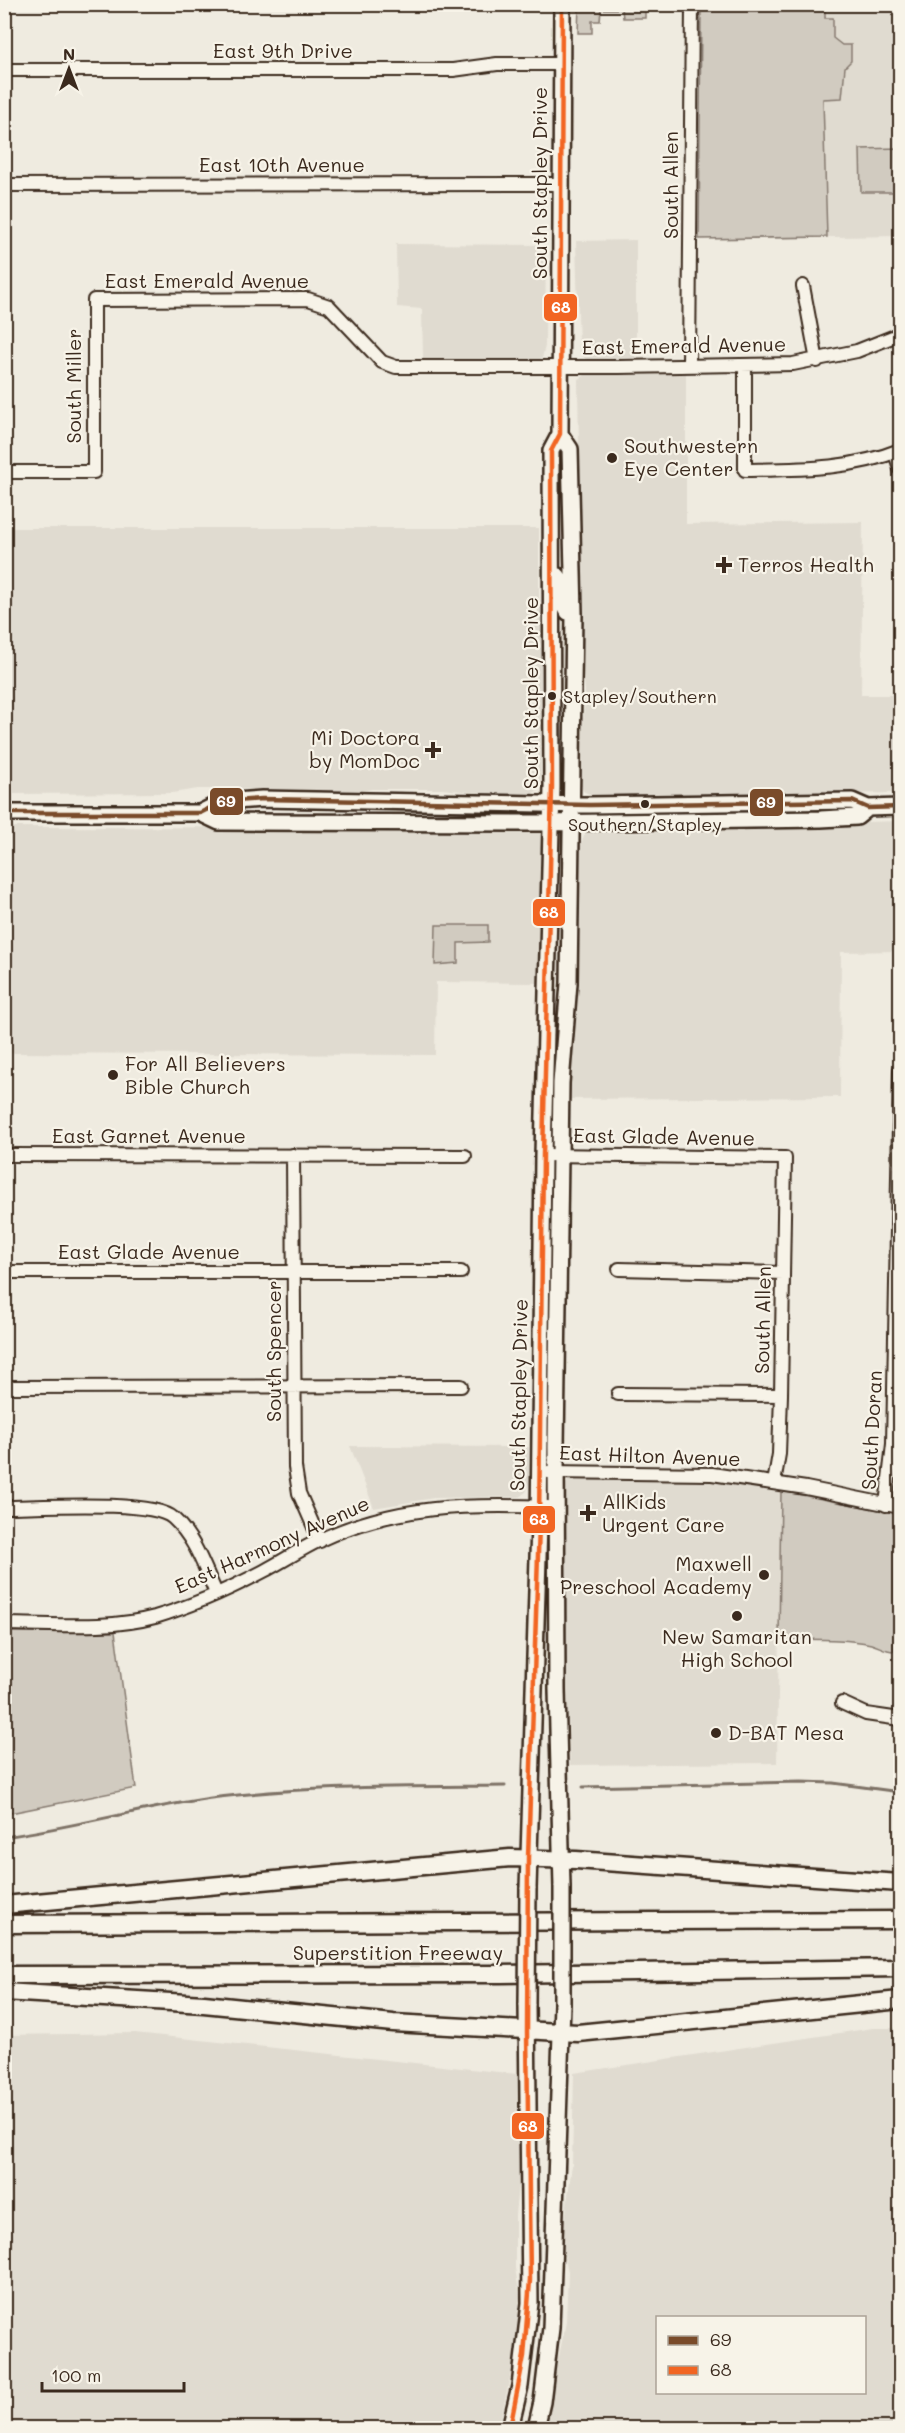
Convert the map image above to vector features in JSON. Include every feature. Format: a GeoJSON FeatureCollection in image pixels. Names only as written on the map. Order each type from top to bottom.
{"type":"FeatureCollection","features":[{"type":"Feature","properties":{"kind":"highway"},"geometry":{"type":"LineString","coordinates":[[4,1905],[528,1858],[900,1883]]}},
{"type":"Feature","properties":{"kind":"highway","name":"Superstition Freeway"},"geometry":{"type":"LineString","coordinates":[[4,1924],[900,1920]]}},
{"type":"Feature","properties":{"kind":"highway","name":"Superstition Freeway"},"geometry":{"type":"LineString","coordinates":[[4,1975],[501,1974],[900,1968]]}},
{"type":"Feature","properties":{"kind":"highway"},"geometry":{"type":"LineString","coordinates":[[4,1992],[204,2004],[393,2024],[561,2032],[590,2032],[900,2000]]}},
{"type":"Feature","properties":{"kind":"main road","name":"South Stapley Drive"},"geometry":{"type":"LineString","coordinates":[[510,2428],[520,2386],[530,2303],[526,2031],[528,1858],[539,1507],[543,1155],[552,803],[551,451],[560,434],[562,4]]}},
{"type":"Feature","properties":{"kind":"main road","name":"South Stapley Drive"},"geometry":{"type":"LineString","coordinates":[[536,2428],[542,2402],[551,2328],[562,2004],[556,1507],[559,1156],[564,1035],[569,983],[574,613],[570,450],[560,434]]}},
{"type":"Feature","properties":{"kind":"main road"},"geometry":{"type":"LineString","coordinates":[[551,484],[560,485],[562,489],[564,521],[573,538]]}},
{"type":"Feature","properties":{"kind":"main road"},"geometry":{"type":"LineString","coordinates":[[553,567],[562,582],[566,609],[574,613]]}},
{"type":"Feature","properties":{"kind":"main road"},"geometry":{"type":"LineString","coordinates":[[552,612],[560,614],[563,619],[565,643],[573,659]]}},
{"type":"Feature","properties":{"kind":"main road"},"geometry":{"type":"LineString","coordinates":[[200,813],[222,802],[262,799],[571,804],[852,801],[868,808],[900,807]]}},
{"type":"Feature","properties":{"kind":"main road"},"geometry":{"type":"LineString","coordinates":[[271,822],[288,814],[351,813],[355,809],[356,801]]}},
{"type":"Feature","properties":{"kind":"main road"},"geometry":{"type":"LineString","coordinates":[[357,822],[361,816],[370,813],[407,812],[425,802]]}},
{"type":"Feature","properties":{"kind":"main road"},"geometry":{"type":"LineString","coordinates":[[766,820],[771,813],[814,807],[825,802]]}},
{"type":"Feature","properties":{"kind":"main road"},"geometry":{"type":"LineString","coordinates":[[4,813],[200,813],[219,822],[571,822],[857,817],[868,808]]}},
{"type":"Feature","properties":{"kind":"main road"},"geometry":{"type":"LineString","coordinates":[[548,981],[557,996],[558,1033],[564,1035]]}},
{"type":"Feature","properties":{"kind":"main road"},"geometry":{"type":"LineString","coordinates":[[537,1570],[547,1593],[548,1623],[557,1633]]}},
{"type":"Feature","properties":{"kind":"main road"},"geometry":{"type":"LineString","coordinates":[[536,1632],[548,1640],[549,1681],[557,1690]]}},
{"type":"Feature","properties":{"kind":"street","name":"South Allen"},"geometry":{"type":"LineString","coordinates":[[689,366],[692,4]]}},
{"type":"Feature","properties":{"kind":"street","name":"East 9th Drive"},"geometry":{"type":"LineString","coordinates":[[4,70],[453,70],[497,64],[561,64]]}},
{"type":"Feature","properties":{"kind":"street","name":"East 10th Avenue"},"geometry":{"type":"LineString","coordinates":[[4,185],[560,184]]}},
{"type":"Feature","properties":{"kind":"street"},"geometry":{"type":"LineString","coordinates":[[803,286],[817,361]]}},
{"type":"Feature","properties":{"kind":"street","name":"East Emerald Avenue"},"geometry":{"type":"LineString","coordinates":[[94,300],[308,299],[329,306],[382,362],[396,367],[746,366],[817,361],[857,351],[900,334]]}},
{"type":"Feature","properties":{"kind":"street","name":"South Miller"},"geometry":{"type":"LineString","coordinates":[[4,472],[93,471],[94,300]]}},
{"type":"Feature","properties":{"kind":"street"},"geometry":{"type":"LineString","coordinates":[[746,366],[745,470],[816,469],[856,463],[898,452],[900,469]]}},
{"type":"Feature","properties":{"kind":"street","name":"South Doran"},"geometry":{"type":"LineString","coordinates":[[886,1505],[898,1393],[900,1070]]}},
{"type":"Feature","properties":{"kind":"street","name":"East Garnet Avenue"},"geometry":{"type":"LineString","coordinates":[[4,1155],[465,1156]]}},
{"type":"Feature","properties":{"kind":"street","name":"South Spencer"},"geometry":{"type":"LineString","coordinates":[[293,1155],[294,1467],[299,1493],[320,1540]]}},
{"type":"Feature","properties":{"kind":"street","name":"East Glade Avenue"},"geometry":{"type":"LineString","coordinates":[[543,1155],[785,1158]]}},
{"type":"Feature","properties":{"kind":"street","name":"South Allen"},"geometry":{"type":"LineString","coordinates":[[774,1483],[779,1454],[781,1395],[785,1158]]}},
{"type":"Feature","properties":{"kind":"street"},"geometry":{"type":"LineString","coordinates":[[619,1269],[783,1273]]}},
{"type":"Feature","properties":{"kind":"street","name":"East Glade Avenue"},"geometry":{"type":"LineString","coordinates":[[4,1272],[461,1272]]}},
{"type":"Feature","properties":{"kind":"street"},"geometry":{"type":"LineString","coordinates":[[4,1387],[461,1386]]}},
{"type":"Feature","properties":{"kind":"street"},"geometry":{"type":"LineString","coordinates":[[618,1394],[781,1395]]}},
{"type":"Feature","properties":{"kind":"street","name":"East Hilton Avenue"},"geometry":{"type":"LineString","coordinates":[[539,1472],[712,1474],[774,1483],[900,1507]]}},
{"type":"Feature","properties":{"kind":"street","name":"East Harmony Avenue"},"geometry":{"type":"LineString","coordinates":[[4,1624],[113,1623],[154,1617],[262,1572],[320,1540],[381,1517],[411,1511],[476,1505],[556,1507]]}},
{"type":"Feature","properties":{"kind":"street"},"geometry":{"type":"LineString","coordinates":[[4,1507],[135,1506],[171,1515],[190,1536],[216,1593]]}},
{"type":"Feature","properties":{"kind":"street"},"geometry":{"type":"LineString","coordinates":[[842,1703],[866,1714],[900,1719]]}},
{"type":"Feature","properties":{"kind":"shaded area"},"geometry":{"type":"Polygon","coordinates":[[[579,5],[645,5],[645,18],[623,18],[622,9],[601,9],[600,21],[592,21],[592,33],[578,33],[579,5]]]}},
{"type":"Feature","properties":{"kind":"shaded area"},"geometry":{"type":"Polygon","coordinates":[[[701,5],[900,5],[900,236],[699,239],[701,5]]]}},
{"type":"Feature","properties":{"kind":"shaded area"},"geometry":{"type":"Polygon","coordinates":[[[701,5],[825,5],[825,18],[833,18],[833,38],[842,45],[851,45],[851,61],[845,67],[842,98],[823,99],[827,237],[699,239],[701,5]]]}},
{"type":"Feature","properties":{"kind":"shaded area"},"geometry":{"type":"Polygon","coordinates":[[[900,148],[900,192],[861,192],[860,149],[900,148]]]}},
{"type":"Feature","properties":{"kind":"shaded area"},"geometry":{"type":"Polygon","coordinates":[[[636,240],[636,358],[586,359],[579,349],[576,241],[636,240]]]}},
{"type":"Feature","properties":{"kind":"shaded area"},"geometry":{"type":"Polygon","coordinates":[[[396,244],[546,245],[545,346],[542,358],[537,361],[423,360],[422,309],[397,307],[396,244]]]}},
{"type":"Feature","properties":{"kind":"shaded area"},"geometry":{"type":"Polygon","coordinates":[[[686,374],[686,524],[863,522],[861,695],[900,695],[900,793],[595,797],[583,791],[580,782],[585,691],[582,664],[578,380],[585,375],[686,374]]]}},
{"type":"Feature","properties":{"kind":"shaded area"},"geometry":{"type":"Polygon","coordinates":[[[4,528],[539,528],[539,598],[543,625],[541,788],[532,794],[489,794],[442,789],[372,789],[346,794],[306,794],[263,789],[198,789],[172,793],[5,794],[4,528]]]}},
{"type":"Feature","properties":{"kind":"shaded area"},"geometry":{"type":"Polygon","coordinates":[[[900,821],[900,951],[841,952],[840,1097],[566,1099],[580,933],[580,845],[586,832],[596,829],[626,833],[652,833],[692,827],[900,821]]]}},
{"type":"Feature","properties":{"kind":"shaded area"},"geometry":{"type":"Polygon","coordinates":[[[5,827],[535,828],[541,834],[542,840],[540,983],[436,982],[435,1055],[5,1053],[5,827]]]}},
{"type":"Feature","properties":{"kind":"shaded area"},"geometry":{"type":"Polygon","coordinates":[[[436,925],[488,925],[488,942],[458,943],[458,963],[435,965],[436,925]]]}},
{"type":"Feature","properties":{"kind":"shaded area"},"geometry":{"type":"Polygon","coordinates":[[[350,1446],[529,1447],[529,1483],[526,1492],[519,1497],[434,1498],[374,1508],[350,1446]]]}},
{"type":"Feature","properties":{"kind":"shaded area"},"geometry":{"type":"Polygon","coordinates":[[[572,1477],[718,1479],[781,1491],[777,1763],[570,1765],[563,1590],[563,1487],[572,1477]]]}},
{"type":"Feature","properties":{"kind":"shaded area"},"geometry":{"type":"Polygon","coordinates":[[[781,1491],[895,1513],[894,1651],[871,1644],[848,1641],[779,1639],[781,1491]]]}},
{"type":"Feature","properties":{"kind":"shaded area"},"geometry":{"type":"Polygon","coordinates":[[[4,1632],[115,1632],[136,1788],[5,1814],[4,1632]]]}},
{"type":"Feature","properties":{"kind":"shaded area"},"geometry":{"type":"Polygon","coordinates":[[[873,2028],[900,2028],[900,2428],[544,2428],[566,2322],[568,2272],[562,2244],[572,2164],[574,2073],[873,2028]]]}},
{"type":"Feature","properties":{"kind":"shaded area"},"geometry":{"type":"Polygon","coordinates":[[[135,2033],[517,2074],[519,2176],[515,2215],[515,2268],[520,2297],[513,2364],[499,2428],[5,2428],[5,2035],[135,2033]]]}},
{"type":"Feature","properties":{"kind":"waterway"},"geometry":{"type":"LineString","coordinates":[[583,1787],[801,1782],[833,1783],[900,1792]]}},
{"type":"Feature","properties":{"kind":"waterway"},"geometry":{"type":"LineString","coordinates":[[4,1837],[165,1806],[254,1793],[325,1789],[505,1786]]}},
{"type":"Feature","properties":{"kind":"transit line","name":"68"},"geometry":{"type":"LineString","coordinates":[[510,2428],[524,2356],[530,2280],[527,2031],[528,1858],[539,1524],[543,1155],[552,787],[551,451],[560,434],[562,4]]}},
{"type":"Feature","properties":{"kind":"transit line","name":"69"},"geometry":{"type":"LineString","coordinates":[[4,813],[200,813],[222,802],[262,799],[590,805],[852,801],[868,808],[900,807]]}},
{"type":"Feature","properties":{"kind":"place","name":"Southwestern Eye Center"},"geometry":{"type":"Point","coordinates":[612,458]}},
{"type":"Feature","properties":{"kind":"place","name":"Terros Health"},"geometry":{"type":"Point","coordinates":[724,565]}},
{"type":"Feature","properties":{"kind":"place","name":"Stapley/Southern"},"geometry":{"type":"Point","coordinates":[552,696]}},
{"type":"Feature","properties":{"kind":"place","name":"Mi Doctora by MomDoc"},"geometry":{"type":"Point","coordinates":[433,750]}},
{"type":"Feature","properties":{"kind":"place","name":"Southern/Stapley"},"geometry":{"type":"Point","coordinates":[645,804]}},
{"type":"Feature","properties":{"kind":"place","name":"For All Believers Bible Church"},"geometry":{"type":"Point","coordinates":[113,1075]}},
{"type":"Feature","properties":{"kind":"place","name":"AllKids Urgent Care"},"geometry":{"type":"Point","coordinates":[588,1513]}},
{"type":"Feature","properties":{"kind":"place","name":"Maxwell Preschool Academy"},"geometry":{"type":"Point","coordinates":[764,1575]}},
{"type":"Feature","properties":{"kind":"place","name":"New Samaritan High School"},"geometry":{"type":"Point","coordinates":[737,1616]}},
{"type":"Feature","properties":{"kind":"place","name":"D-BAT Mesa"},"geometry":{"type":"Point","coordinates":[716,1733]}}]}
